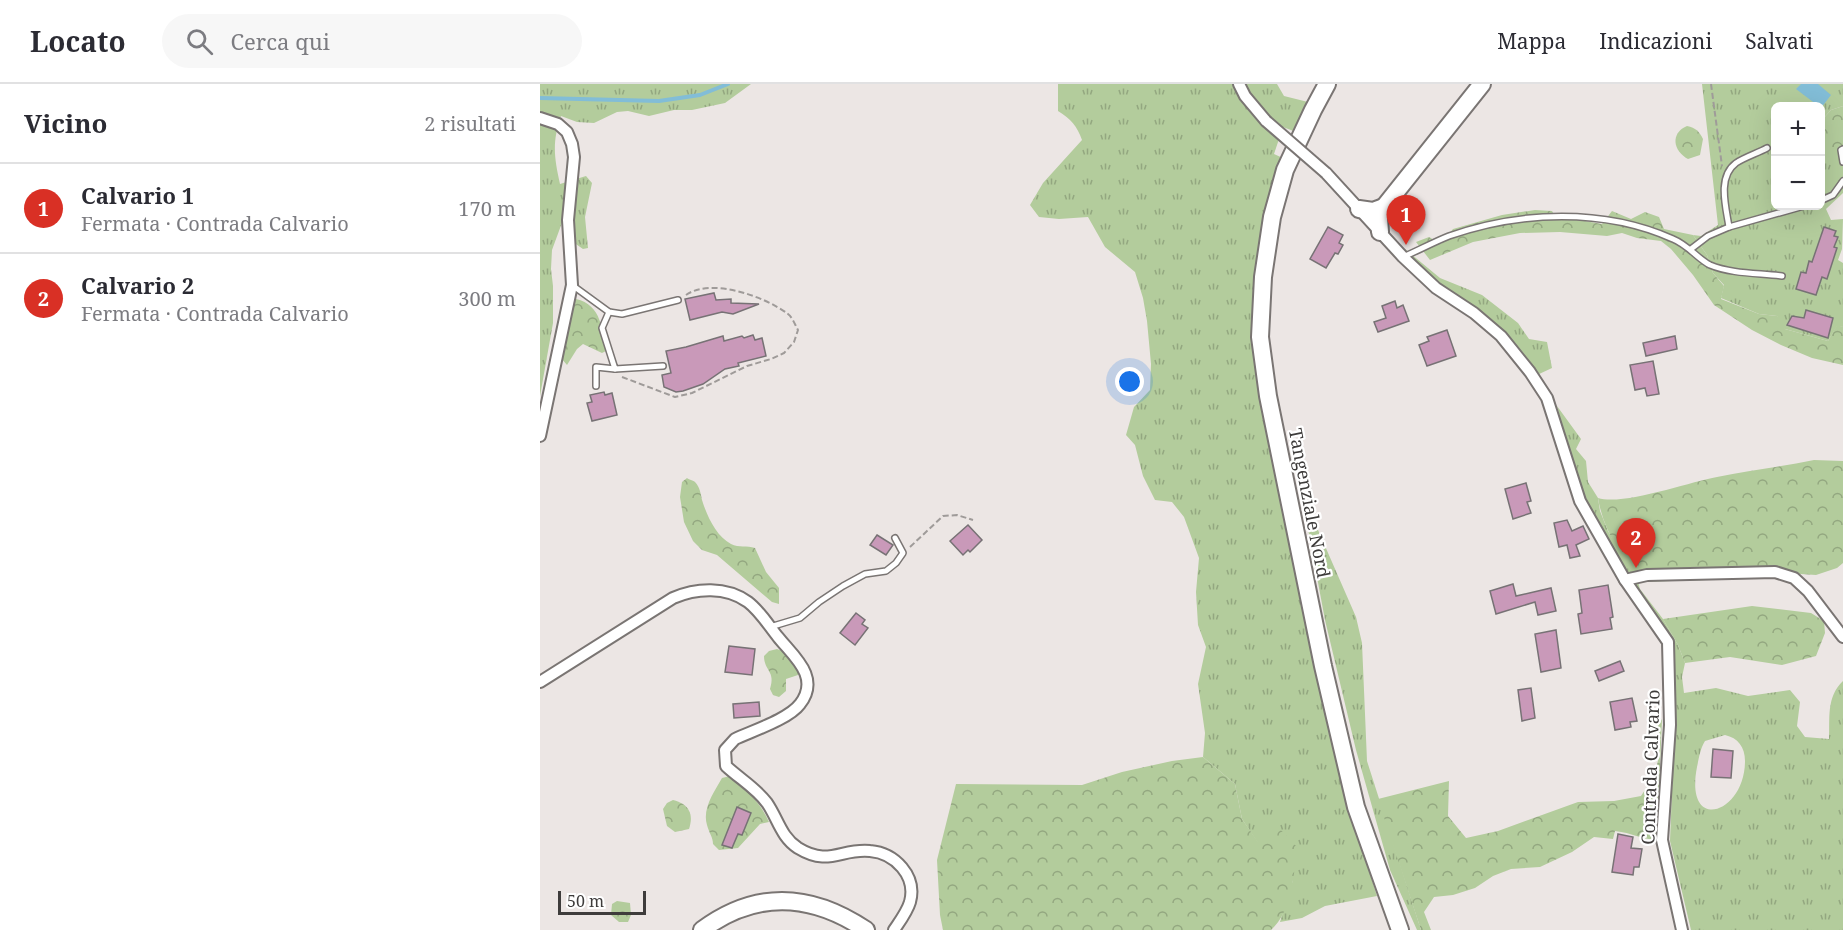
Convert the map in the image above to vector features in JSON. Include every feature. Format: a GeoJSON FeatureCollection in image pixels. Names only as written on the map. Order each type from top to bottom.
{"type":"FeatureCollection","features":[{"type":"Feature","properties":{"kind":"main road","name":"Tangenziale Nord"},"geometry":{"type":"LineString","coordinates":[[1327,84],[1285,170],[1272,217],[1263,277],[1260,337],[1268,396],[1323,666],[1356,807],[1400,930]]}},
{"type":"Feature","properties":{"kind":"main road"},"geometry":{"type":"LineString","coordinates":[[1380,232],[1379,218],[1384,207],[1482,84]]}},
{"type":"Feature","properties":{"kind":"main road"},"geometry":{"type":"LineString","coordinates":[[1359,209],[1373,211],[1384,207]]}},
{"type":"Feature","properties":{"kind":"main road"},"geometry":{"type":"LineString","coordinates":[[702,930],[735,911],[784,901],[811,903],[838,913],[866,930]]}},
{"type":"Feature","properties":{"kind":"street","name":"Contrada Calvario"},"geometry":{"type":"LineString","coordinates":[[1239,84],[1245,96],[1266,121],[1326,173],[1436,288],[1501,336],[1530,372],[1547,398],[1580,501],[1625,580],[1668,642],[1670,724],[1662,840],[1682,930]]}},
{"type":"Feature","properties":{"kind":"street"},"geometry":{"type":"LineString","coordinates":[[540,118],[558,124],[567,132],[574,158],[568,220],[572,285],[540,436]]}},
{"type":"Feature","properties":{"kind":"street"},"geometry":{"type":"LineString","coordinates":[[1625,580],[1647,575],[1775,572],[1794,578],[1808,591],[1843,637]]}},
{"type":"Feature","properties":{"kind":"street"},"geometry":{"type":"LineString","coordinates":[[540,682],[686,592],[720,591],[747,602],[801,663],[807,684],[800,706],[729,744],[725,750],[726,766],[754,788],[768,805],[784,836],[802,850],[825,858],[868,850],[893,858],[905,871],[911,887],[911,900],[906,913],[894,930]]}},
{"type":"Feature","properties":{"kind":"lane"},"geometry":{"type":"LineString","coordinates":[[1729,227],[1724,186],[1728,173],[1736,163],[1767,148]]}},
{"type":"Feature","properties":{"kind":"lane"},"geometry":{"type":"LineString","coordinates":[[1843,149],[1841,150],[1843,162]]}},
{"type":"Feature","properties":{"kind":"lane"},"geometry":{"type":"LineString","coordinates":[[1825,199],[1833,195],[1843,181]]}},
{"type":"Feature","properties":{"kind":"lane"},"geometry":{"type":"LineString","coordinates":[[1691,249],[1708,236],[1729,227],[1790,210]]}},
{"type":"Feature","properties":{"kind":"lane"},"geometry":{"type":"LineString","coordinates":[[1403,256],[1449,237],[1488,225],[1547,216],[1582,217],[1632,225],[1674,239],[1691,249],[1708,264],[1726,270],[1782,276]]}},
{"type":"Feature","properties":{"kind":"lane"},"geometry":{"type":"LineString","coordinates":[[572,285],[609,312],[622,314],[678,300]]}},
{"type":"Feature","properties":{"kind":"lane"},"geometry":{"type":"LineString","coordinates":[[609,312],[602,328],[615,369]]}},
{"type":"Feature","properties":{"kind":"lane"},"geometry":{"type":"LineString","coordinates":[[596,386],[596,367],[615,369],[663,366]]}},
{"type":"Feature","properties":{"kind":"lane"},"geometry":{"type":"LineString","coordinates":[[770,627],[800,618],[819,602],[865,574],[886,571],[903,553],[895,538]]}},
{"type":"Feature","properties":{"kind":"path"},"geometry":{"type":"LineString","coordinates":[[1711,84],[1722,164],[1728,173]]}},
{"type":"Feature","properties":{"kind":"path"},"geometry":{"type":"LineString","coordinates":[[615,369],[617,375],[629,381],[675,397],[692,393],[747,366],[784,353],[794,342],[798,330],[790,315],[767,302],[717,287],[693,290],[678,300]]}},
{"type":"Feature","properties":{"kind":"path"},"geometry":{"type":"LineString","coordinates":[[903,553],[943,516],[957,515],[973,520]]}},
{"type":"Feature","properties":{"kind":"green space"},"geometry":{"type":"Polygon","coordinates":[[[540,84],[751,84],[725,103],[692,110],[674,110],[649,116],[628,111],[617,112],[594,123],[577,122],[561,116],[555,150],[560,184],[586,176],[592,183],[585,217],[588,248],[583,249],[570,240],[563,220],[552,250],[553,323],[540,396],[540,84]]]}},
{"type":"Feature","properties":{"kind":"green space"},"geometry":{"type":"Polygon","coordinates":[[[1058,84],[1277,84],[1284,96],[1308,102],[1296,132],[1283,127],[1274,154],[1285,159],[1259,265],[1251,321],[1270,437],[1349,807],[1377,896],[1325,906],[1302,918],[1280,922],[1293,880],[1258,843],[1242,819],[1235,784],[1203,757],[1205,733],[1198,684],[1206,647],[1198,625],[1196,592],[1199,558],[1184,517],[1172,502],[1155,500],[1143,476],[1135,445],[1126,435],[1134,407],[1150,390],[1151,364],[1147,321],[1135,272],[1105,247],[1088,217],[1059,219],[1039,217],[1030,205],[1043,183],[1082,140],[1073,123],[1058,111],[1058,84]]]}},
{"type":"Feature","properties":{"kind":"green space"},"geometry":{"type":"Polygon","coordinates":[[[1702,84],[1843,84],[1843,106],[1831,110],[1825,117],[1825,102],[1771,102],[1771,210],[1825,210],[1825,153],[1843,158],[1843,193],[1826,209],[1831,220],[1843,219],[1842,249],[1838,260],[1843,263],[1843,327],[1837,326],[1828,341],[1785,329],[1777,316],[1759,314],[1721,298],[1724,285],[1713,273],[1707,255],[1693,235],[1701,236],[1718,225],[1702,84]]]}},
{"type":"Feature","properties":{"kind":"green space"},"geometry":{"type":"Polygon","coordinates":[[[1843,106],[1843,158],[1834,158],[1825,153],[1825,117],[1831,110],[1843,106]]]}},
{"type":"Feature","properties":{"kind":"green space"},"geometry":{"type":"Polygon","coordinates":[[[1687,126],[1697,130],[1703,139],[1700,155],[1688,159],[1679,151],[1676,142],[1678,133],[1687,126]]]}},
{"type":"Feature","properties":{"kind":"green space"},"geometry":{"type":"Polygon","coordinates":[[[1535,210],[1552,211],[1557,219],[1602,224],[1612,211],[1631,219],[1645,212],[1659,217],[1664,229],[1693,235],[1707,255],[1713,273],[1724,286],[1721,299],[1759,314],[1777,316],[1784,320],[1785,329],[1828,341],[1837,325],[1843,327],[1843,365],[1812,358],[1781,345],[1752,330],[1714,305],[1693,275],[1661,241],[1637,238],[1622,233],[1607,236],[1560,232],[1520,233],[1473,242],[1430,260],[1416,242],[1429,237],[1441,244],[1453,229],[1502,215],[1535,210]]]}},
{"type":"Feature","properties":{"kind":"green space"},"geometry":{"type":"Polygon","coordinates":[[[1405,249],[1440,278],[1482,295],[1518,323],[1529,339],[1547,342],[1552,368],[1537,375],[1402,252],[1405,249]]]}},
{"type":"Feature","properties":{"kind":"green space"},"geometry":{"type":"Polygon","coordinates":[[[576,299],[585,302],[596,313],[602,327],[606,351],[602,353],[583,344],[567,365],[561,358],[571,306],[576,299]]]}},
{"type":"Feature","properties":{"kind":"green space"},"geometry":{"type":"Polygon","coordinates":[[[1557,406],[1581,439],[1576,449],[1586,461],[1588,482],[1598,498],[1600,511],[1608,531],[1640,589],[1663,619],[1678,645],[1685,663],[1682,677],[1684,693],[1716,688],[1748,696],[1790,690],[1800,702],[1797,726],[1805,737],[1829,739],[1831,701],[1843,681],[1843,930],[1691,930],[1670,841],[1675,715],[1674,659],[1597,525],[1577,481],[1557,406]],[[1725,735],[1705,741],[1701,750],[1695,788],[1699,802],[1706,809],[1716,809],[1726,804],[1736,794],[1742,779],[1744,751],[1734,738],[1725,735]]]}},
{"type":"Feature","properties":{"kind":"green space"},"geometry":{"type":"Polygon","coordinates":[[[1814,460],[1843,461],[1843,563],[1837,568],[1816,575],[1638,582],[1609,532],[1600,510],[1598,498],[1623,499],[1717,477],[1814,460]]]}},
{"type":"Feature","properties":{"kind":"green space"},"geometry":{"type":"Polygon","coordinates":[[[687,478],[698,486],[709,519],[721,536],[734,545],[755,548],[766,572],[779,588],[779,604],[772,602],[717,555],[702,550],[693,541],[684,522],[680,497],[682,482],[687,478]]]}},
{"type":"Feature","properties":{"kind":"green space"},"geometry":{"type":"Polygon","coordinates":[[[1301,491],[1356,617],[1362,643],[1367,761],[1421,930],[1417,930],[1390,870],[1356,750],[1325,620],[1301,491]]]}},
{"type":"Feature","properties":{"kind":"green space"},"geometry":{"type":"Polygon","coordinates":[[[1752,606],[1811,613],[1824,621],[1825,633],[1816,656],[1782,665],[1730,657],[1685,663],[1663,619],[1752,606]]]}},
{"type":"Feature","properties":{"kind":"green space"},"geometry":{"type":"Polygon","coordinates":[[[777,649],[785,652],[799,666],[798,675],[786,679],[786,691],[779,697],[773,695],[770,689],[772,678],[764,656],[769,651],[777,649]]]}},
{"type":"Feature","properties":{"kind":"green space"},"geometry":{"type":"Polygon","coordinates":[[[1662,719],[1657,840],[1615,831],[1613,839],[1594,837],[1572,852],[1540,867],[1511,869],[1493,876],[1475,888],[1453,895],[1434,897],[1424,912],[1431,930],[1421,930],[1378,799],[1449,781],[1448,816],[1466,838],[1498,831],[1578,802],[1614,801],[1641,796],[1655,771],[1660,746],[1658,726],[1662,719]]]}},
{"type":"Feature","properties":{"kind":"green space"},"geometry":{"type":"Polygon","coordinates":[[[1203,757],[1235,784],[1242,819],[1258,842],[1278,827],[1297,847],[1288,903],[1284,913],[1271,930],[943,930],[937,860],[956,784],[1082,785],[1122,772],[1203,757]]]}},
{"type":"Feature","properties":{"kind":"green space"},"geometry":{"type":"Polygon","coordinates":[[[730,776],[762,808],[769,822],[760,824],[738,848],[719,850],[713,844],[706,813],[722,778],[730,776]]]}},
{"type":"Feature","properties":{"kind":"green space"},"geometry":{"type":"Polygon","coordinates":[[[673,800],[683,804],[689,810],[691,819],[689,829],[675,832],[667,826],[663,809],[673,800]]]}},
{"type":"Feature","properties":{"kind":"green space"},"geometry":{"type":"Polygon","coordinates":[[[617,901],[630,903],[631,915],[628,922],[619,922],[611,915],[612,904],[617,901]]]}},
{"type":"Feature","properties":{"kind":"water"},"geometry":{"type":"Polygon","coordinates":[[[1801,84],[1818,84],[1831,95],[1825,103],[1813,102],[1796,89],[1801,84]]]}},
{"type":"Feature","properties":{"kind":"building"},"geometry":{"type":"Polygon","coordinates":[[[1328,227],[1343,235],[1339,243],[1343,245],[1326,268],[1310,259],[1328,227]]]}},
{"type":"Feature","properties":{"kind":"building"},"geometry":{"type":"Polygon","coordinates":[[[1824,227],[1836,231],[1834,236],[1838,237],[1834,247],[1837,248],[1827,279],[1822,277],[1816,295],[1796,289],[1801,272],[1806,273],[1809,261],[1812,262],[1824,227]]]}},
{"type":"Feature","properties":{"kind":"building"},"geometry":{"type":"Polygon","coordinates":[[[714,293],[716,300],[731,299],[731,303],[759,304],[733,314],[722,312],[690,320],[685,299],[714,293]]]}},
{"type":"Feature","properties":{"kind":"building"},"geometry":{"type":"Polygon","coordinates":[[[1395,301],[1397,308],[1403,305],[1409,321],[1378,332],[1374,322],[1386,318],[1382,306],[1395,301]]]}},
{"type":"Feature","properties":{"kind":"building"},"geometry":{"type":"Polygon","coordinates":[[[1806,310],[1833,318],[1828,338],[1787,325],[1792,316],[1804,318],[1806,310]]]}},
{"type":"Feature","properties":{"kind":"building"},"geometry":{"type":"Polygon","coordinates":[[[1447,330],[1456,356],[1427,366],[1419,345],[1429,341],[1427,337],[1447,330]]]}},
{"type":"Feature","properties":{"kind":"building"},"geometry":{"type":"Polygon","coordinates":[[[753,335],[755,340],[762,338],[766,356],[738,363],[739,366],[725,369],[703,384],[683,391],[676,392],[664,387],[662,375],[671,373],[666,351],[723,336],[724,341],[753,335]]]}},
{"type":"Feature","properties":{"kind":"building"},"geometry":{"type":"Polygon","coordinates":[[[1675,336],[1677,349],[1646,356],[1643,343],[1675,336]]]}},
{"type":"Feature","properties":{"kind":"building"},"geometry":{"type":"Polygon","coordinates":[[[1653,361],[1659,394],[1647,396],[1645,388],[1635,390],[1630,365],[1653,361]]]}},
{"type":"Feature","properties":{"kind":"building"},"geometry":{"type":"Polygon","coordinates":[[[604,392],[605,395],[612,393],[617,415],[592,421],[587,403],[592,402],[590,395],[604,392]]]}},
{"type":"Feature","properties":{"kind":"building"},"geometry":{"type":"Polygon","coordinates":[[[1526,483],[1531,501],[1527,502],[1531,513],[1513,519],[1505,489],[1526,483]]]}},
{"type":"Feature","properties":{"kind":"building"},"geometry":{"type":"Polygon","coordinates":[[[1567,520],[1572,531],[1583,526],[1589,539],[1576,545],[1580,556],[1570,558],[1567,545],[1559,547],[1554,523],[1567,520]]]}},
{"type":"Feature","properties":{"kind":"building"},"geometry":{"type":"Polygon","coordinates":[[[968,525],[982,540],[970,552],[968,550],[963,555],[950,541],[968,525]]]}},
{"type":"Feature","properties":{"kind":"building"},"geometry":{"type":"Polygon","coordinates":[[[877,535],[893,545],[886,555],[870,545],[877,535]]]}},
{"type":"Feature","properties":{"kind":"building"},"geometry":{"type":"Polygon","coordinates":[[[1513,584],[1516,596],[1551,588],[1556,611],[1538,615],[1535,602],[1496,614],[1490,591],[1513,584]]]}},
{"type":"Feature","properties":{"kind":"building"},"geometry":{"type":"Polygon","coordinates":[[[1608,585],[1613,617],[1610,618],[1612,629],[1581,634],[1578,614],[1582,613],[1579,590],[1608,585]]]}},
{"type":"Feature","properties":{"kind":"building"},"geometry":{"type":"Polygon","coordinates":[[[856,613],[865,620],[862,624],[868,628],[855,645],[840,633],[856,613]]]}},
{"type":"Feature","properties":{"kind":"building"},"geometry":{"type":"Polygon","coordinates":[[[1556,630],[1561,668],[1541,672],[1535,634],[1556,630]]]}},
{"type":"Feature","properties":{"kind":"building"},"geometry":{"type":"Polygon","coordinates":[[[729,646],[755,649],[752,675],[725,672],[729,646]]]}},
{"type":"Feature","properties":{"kind":"building"},"geometry":{"type":"Polygon","coordinates":[[[1620,661],[1624,671],[1599,681],[1595,671],[1620,661]]]}},
{"type":"Feature","properties":{"kind":"building"},"geometry":{"type":"Polygon","coordinates":[[[1531,688],[1535,718],[1522,721],[1518,690],[1531,688]]]}},
{"type":"Feature","properties":{"kind":"building"},"geometry":{"type":"Polygon","coordinates":[[[1632,698],[1637,721],[1630,722],[1631,727],[1615,730],[1610,702],[1632,698]]]}},
{"type":"Feature","properties":{"kind":"building"},"geometry":{"type":"Polygon","coordinates":[[[759,702],[760,716],[734,718],[733,704],[759,702]]]}},
{"type":"Feature","properties":{"kind":"building"},"geometry":{"type":"Polygon","coordinates":[[[1713,749],[1733,751],[1731,778],[1711,777],[1713,749]]]}},
{"type":"Feature","properties":{"kind":"building"},"geometry":{"type":"Polygon","coordinates":[[[737,807],[751,813],[742,835],[738,834],[732,848],[722,845],[737,807]]]}},
{"type":"Feature","properties":{"kind":"building"},"geometry":{"type":"Polygon","coordinates":[[[1618,834],[1633,837],[1631,848],[1642,849],[1639,867],[1634,867],[1633,875],[1612,872],[1618,834]]]}},
{"type":"Feature","properties":{"kind":"waterway"},"geometry":{"type":"LineString","coordinates":[[540,98],[659,101],[700,95],[728,84]]}},
{"type":"Feature","properties":{"kind":"place","name":"Calvario 1"},"geometry":{"type":"Point","coordinates":[1406,245]}},
{"type":"Feature","properties":{"kind":"place","name":"Calvario 2"},"geometry":{"type":"Point","coordinates":[1636,568]}}]}
